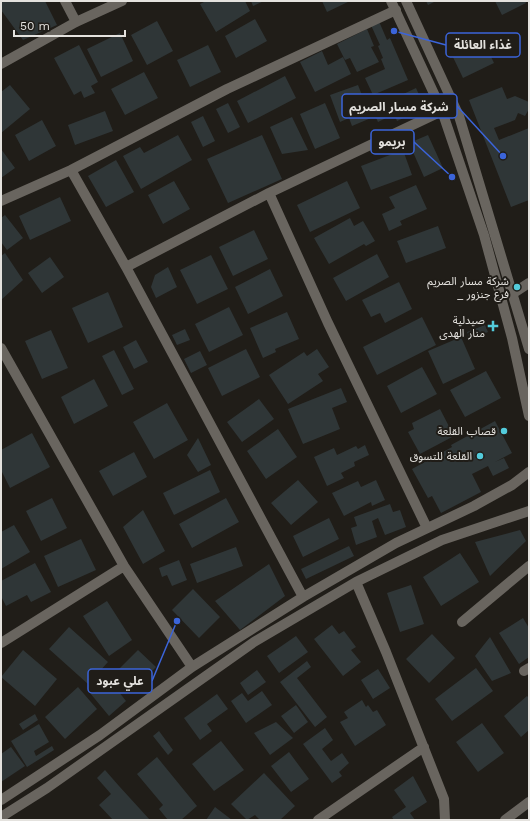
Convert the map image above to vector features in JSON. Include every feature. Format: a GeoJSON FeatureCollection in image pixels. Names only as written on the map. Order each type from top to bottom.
{"type":"FeatureCollection","features":[{"type":"Feature","properties":{"kind":"street"},"geometry":{"type":"LineString","coordinates":[[65,1],[76,22]]}},
{"type":"Feature","properties":{"kind":"street"},"geometry":{"type":"LineString","coordinates":[[1,64],[76,22],[122,1]]}},
{"type":"Feature","properties":{"kind":"street"},"geometry":{"type":"LineString","coordinates":[[391,1],[442,111],[484,235],[512,338],[529,416]]}},
{"type":"Feature","properties":{"kind":"street"},"geometry":{"type":"LineString","coordinates":[[406,1],[459,116],[529,349]]}},
{"type":"Feature","properties":{"kind":"street"},"geometry":{"type":"LineString","coordinates":[[1,201],[71,170],[227,89],[396,10]]}},
{"type":"Feature","properties":{"kind":"street"},"geometry":{"type":"LineString","coordinates":[[126,267],[269,193],[442,111]]}},
{"type":"Feature","properties":{"kind":"street"},"geometry":{"type":"LineString","coordinates":[[71,170],[126,267],[303,597]]}},
{"type":"Feature","properties":{"kind":"street"},"geometry":{"type":"LineString","coordinates":[[269,193],[328,323],[427,528]]}},
{"type":"Feature","properties":{"kind":"street"},"geometry":{"type":"LineString","coordinates":[[512,294],[529,283]]}},
{"type":"Feature","properties":{"kind":"street"},"geometry":{"type":"LineString","coordinates":[[1,348],[124,566],[192,667]]}},
{"type":"Feature","properties":{"kind":"street"},"geometry":{"type":"LineString","coordinates":[[1,800],[100,735],[192,667],[303,597],[389,547],[474,506],[512,484],[529,472]]}},
{"type":"Feature","properties":{"kind":"street"},"geometry":{"type":"LineString","coordinates":[[1,817],[47,788],[254,642],[356,582],[442,540],[529,511]]}},
{"type":"Feature","properties":{"kind":"street"},"geometry":{"type":"LineString","coordinates":[[2,639],[124,566]]}},
{"type":"Feature","properties":{"kind":"street"},"geometry":{"type":"LineString","coordinates":[[462,622],[529,566]]}},
{"type":"Feature","properties":{"kind":"street"},"geometry":{"type":"LineString","coordinates":[[356,582],[444,799],[445,820]]}},
{"type":"Feature","properties":{"kind":"street"},"geometry":{"type":"LineString","coordinates":[[318,820],[424,747]]}},
{"type":"Feature","properties":{"kind":"street"},"geometry":{"type":"LineString","coordinates":[[505,820],[529,802]]}},
{"type":"Feature","properties":{"kind":"building"},"geometry":{"type":"Polygon","coordinates":[[[1,1],[45,1],[57,25],[23,40],[1,10],[1,1]]]}},
{"type":"Feature","properties":{"kind":"building"},"geometry":{"type":"Polygon","coordinates":[[[206,1],[245,1],[250,11],[216,32],[200,4],[206,1]]]}},
{"type":"Feature","properties":{"kind":"building"},"geometry":{"type":"Polygon","coordinates":[[[251,1],[264,1],[253,6],[251,1]]]}},
{"type":"Feature","properties":{"kind":"building"},"geometry":{"type":"Polygon","coordinates":[[[322,1],[350,1],[327,12],[322,1]]]}},
{"type":"Feature","properties":{"kind":"building"},"geometry":{"type":"Polygon","coordinates":[[[426,1],[436,1],[428,5],[426,1]]]}},
{"type":"Feature","properties":{"kind":"building"},"geometry":{"type":"Polygon","coordinates":[[[495,1],[525,1],[526,3],[502,15],[495,1]]]}},
{"type":"Feature","properties":{"kind":"building"},"geometry":{"type":"Polygon","coordinates":[[[255,19],[267,41],[236,58],[225,36],[255,19]]]}},
{"type":"Feature","properties":{"kind":"building"},"geometry":{"type":"Polygon","coordinates":[[[378,19],[387,40],[390,38],[408,80],[373,95],[365,78],[385,69],[381,59],[383,58],[378,46],[380,45],[370,23],[378,19]]]}},
{"type":"Feature","properties":{"kind":"building"},"geometry":{"type":"Polygon","coordinates":[[[157,21],[173,51],[147,65],[131,35],[157,21]]]}},
{"type":"Feature","properties":{"kind":"building"},"geometry":{"type":"Polygon","coordinates":[[[367,29],[374,46],[371,47],[379,62],[357,72],[350,58],[345,60],[337,44],[367,29]]]}},
{"type":"Feature","properties":{"kind":"building"},"geometry":{"type":"Polygon","coordinates":[[[120,33],[133,61],[101,77],[87,49],[120,33]]]}},
{"type":"Feature","properties":{"kind":"building"},"geometry":{"type":"Polygon","coordinates":[[[482,38],[494,63],[463,78],[451,53],[482,38]]]}},
{"type":"Feature","properties":{"kind":"building"},"geometry":{"type":"Polygon","coordinates":[[[79,45],[98,82],[91,86],[95,93],[84,98],[81,91],[74,95],[54,58],[79,45]]]}},
{"type":"Feature","properties":{"kind":"building"},"geometry":{"type":"Polygon","coordinates":[[[208,45],[221,72],[190,87],[177,60],[208,45]]]}},
{"type":"Feature","properties":{"kind":"building"},"geometry":{"type":"Polygon","coordinates":[[[322,51],[328,65],[343,57],[351,74],[315,92],[300,62],[322,51]]]}},
{"type":"Feature","properties":{"kind":"building"},"geometry":{"type":"Polygon","coordinates":[[[144,72],[158,98],[125,115],[111,89],[144,72]]]}},
{"type":"Feature","properties":{"kind":"building"},"geometry":{"type":"Polygon","coordinates":[[[285,76],[296,98],[248,123],[237,101],[285,76]]]}},
{"type":"Feature","properties":{"kind":"building"},"geometry":{"type":"Polygon","coordinates":[[[10,85],[30,109],[1,133],[1,92],[10,85]]]}},
{"type":"Feature","properties":{"kind":"building"},"geometry":{"type":"Polygon","coordinates":[[[358,85],[371,118],[352,126],[349,118],[340,122],[330,95],[358,85]]]}},
{"type":"Feature","properties":{"kind":"building"},"geometry":{"type":"Polygon","coordinates":[[[502,87],[507,99],[515,96],[529,102],[529,109],[525,116],[518,113],[515,120],[494,128],[499,140],[529,128],[529,200],[511,207],[469,100],[502,87]]]}},
{"type":"Feature","properties":{"kind":"building"},"geometry":{"type":"Polygon","coordinates":[[[416,88],[425,108],[397,121],[394,114],[378,122],[372,109],[416,88]]]}},
{"type":"Feature","properties":{"kind":"building"},"geometry":{"type":"Polygon","coordinates":[[[228,103],[240,127],[228,133],[216,109],[228,103]]]}},
{"type":"Feature","properties":{"kind":"building"},"geometry":{"type":"Polygon","coordinates":[[[325,103],[340,138],[315,149],[300,114],[325,103]]]}},
{"type":"Feature","properties":{"kind":"building"},"geometry":{"type":"Polygon","coordinates":[[[105,111],[113,131],[75,145],[68,125],[105,111]]]}},
{"type":"Feature","properties":{"kind":"building"},"geometry":{"type":"Polygon","coordinates":[[[203,116],[215,141],[203,147],[191,122],[203,116]]]}},
{"type":"Feature","properties":{"kind":"building"},"geometry":{"type":"Polygon","coordinates":[[[292,117],[308,150],[282,154],[270,127],[292,117]]]}},
{"type":"Feature","properties":{"kind":"building"},"geometry":{"type":"Polygon","coordinates":[[[42,120],[56,146],[29,161],[15,135],[42,120]]]}},
{"type":"Feature","properties":{"kind":"building"},"geometry":{"type":"Polygon","coordinates":[[[178,135],[192,160],[141,189],[123,156],[140,147],[144,153],[178,135]]]}},
{"type":"Feature","properties":{"kind":"building"},"geometry":{"type":"Polygon","coordinates":[[[262,135],[282,179],[228,203],[207,159],[262,135]]]}},
{"type":"Feature","properties":{"kind":"building"},"geometry":{"type":"Polygon","coordinates":[[[428,135],[443,168],[424,177],[409,143],[428,135]]]}},
{"type":"Feature","properties":{"kind":"building"},"geometry":{"type":"Polygon","coordinates":[[[1,149],[15,168],[1,178],[1,149]]]}},
{"type":"Feature","properties":{"kind":"building"},"geometry":{"type":"Polygon","coordinates":[[[403,150],[412,175],[371,190],[361,166],[403,150]]]}},
{"type":"Feature","properties":{"kind":"building"},"geometry":{"type":"Polygon","coordinates":[[[116,160],[134,192],[106,207],[88,176],[116,160]]]}},
{"type":"Feature","properties":{"kind":"building"},"geometry":{"type":"Polygon","coordinates":[[[174,181],[190,209],[163,224],[148,195],[174,181]]]}},
{"type":"Feature","properties":{"kind":"building"},"geometry":{"type":"Polygon","coordinates":[[[347,181],[360,208],[310,232],[297,205],[347,181]]]}},
{"type":"Feature","properties":{"kind":"building"},"geometry":{"type":"Polygon","coordinates":[[[416,185],[427,209],[400,221],[402,225],[389,231],[382,214],[395,208],[389,197],[416,185]]]}},
{"type":"Feature","properties":{"kind":"building"},"geometry":{"type":"Polygon","coordinates":[[[60,197],[71,221],[30,240],[19,216],[60,197]]]}},
{"type":"Feature","properties":{"kind":"building"},"geometry":{"type":"Polygon","coordinates":[[[5,215],[23,238],[7,250],[1,242],[1,218],[5,215]]]}},
{"type":"Feature","properties":{"kind":"building"},"geometry":{"type":"Polygon","coordinates":[[[350,218],[354,226],[363,221],[375,241],[366,246],[364,244],[329,264],[314,238],[350,218]]]}},
{"type":"Feature","properties":{"kind":"building"},"geometry":{"type":"Polygon","coordinates":[[[438,226],[446,248],[406,263],[397,241],[438,226]]]}},
{"type":"Feature","properties":{"kind":"building"},"geometry":{"type":"Polygon","coordinates":[[[254,230],[268,259],[233,276],[219,247],[254,230]]]}},
{"type":"Feature","properties":{"kind":"building"},"geometry":{"type":"Polygon","coordinates":[[[5,253],[23,280],[1,300],[1,256],[5,253]]]}},
{"type":"Feature","properties":{"kind":"building"},"geometry":{"type":"Polygon","coordinates":[[[377,254],[389,277],[346,301],[333,278],[377,254]]]}},
{"type":"Feature","properties":{"kind":"building"},"geometry":{"type":"Polygon","coordinates":[[[211,255],[228,289],[197,304],[180,270],[211,255]]]}},
{"type":"Feature","properties":{"kind":"building"},"geometry":{"type":"Polygon","coordinates":[[[50,257],[64,277],[42,293],[28,273],[50,257]]]}},
{"type":"Feature","properties":{"kind":"building"},"geometry":{"type":"Polygon","coordinates":[[[168,267],[177,287],[156,298],[151,287],[155,275],[168,267]]]}},
{"type":"Feature","properties":{"kind":"building"},"geometry":{"type":"Polygon","coordinates":[[[270,269],[283,296],[248,314],[235,287],[270,269]]]}},
{"type":"Feature","properties":{"kind":"building"},"geometry":{"type":"Polygon","coordinates":[[[399,282],[412,309],[385,323],[380,313],[371,317],[362,300],[399,282]]]}},
{"type":"Feature","properties":{"kind":"building"},"geometry":{"type":"Polygon","coordinates":[[[108,292],[123,327],[88,343],[72,308],[108,292]]]}},
{"type":"Feature","properties":{"kind":"building"},"geometry":{"type":"Polygon","coordinates":[[[229,307],[243,335],[209,352],[195,324],[229,307]]]}},
{"type":"Feature","properties":{"kind":"building"},"geometry":{"type":"Polygon","coordinates":[[[287,312],[299,339],[275,349],[276,352],[263,358],[250,328],[287,312]]]}},
{"type":"Feature","properties":{"kind":"building"},"geometry":{"type":"Polygon","coordinates":[[[422,317],[436,345],[377,375],[363,347],[422,317]]]}},
{"type":"Feature","properties":{"kind":"building"},"geometry":{"type":"Polygon","coordinates":[[[485,325],[488,332],[470,339],[467,332],[485,325]]]}},
{"type":"Feature","properties":{"kind":"building"},"geometry":{"type":"Polygon","coordinates":[[[185,329],[190,340],[177,345],[172,335],[185,329]]]}},
{"type":"Feature","properties":{"kind":"building"},"geometry":{"type":"Polygon","coordinates":[[[51,330],[68,368],[42,379],[25,341],[51,330]]]}},
{"type":"Feature","properties":{"kind":"building"},"geometry":{"type":"Polygon","coordinates":[[[461,337],[475,369],[443,384],[428,351],[461,337]]]}},
{"type":"Feature","properties":{"kind":"building"},"geometry":{"type":"Polygon","coordinates":[[[136,340],[148,362],[134,369],[123,347],[136,340]]]}},
{"type":"Feature","properties":{"kind":"building"},"geometry":{"type":"Polygon","coordinates":[[[246,349],[260,377],[222,396],[208,368],[246,349]]]}},
{"type":"Feature","properties":{"kind":"building"},"geometry":{"type":"Polygon","coordinates":[[[317,349],[329,367],[318,374],[323,381],[288,404],[269,375],[304,352],[307,356],[317,349]]]}},
{"type":"Feature","properties":{"kind":"building"},"geometry":{"type":"Polygon","coordinates":[[[114,350],[134,389],[122,395],[102,356],[114,350]]]}},
{"type":"Feature","properties":{"kind":"building"},"geometry":{"type":"Polygon","coordinates":[[[200,351],[207,365],[191,373],[184,359],[200,351]]]}},
{"type":"Feature","properties":{"kind":"building"},"geometry":{"type":"Polygon","coordinates":[[[422,367],[437,394],[401,413],[387,386],[422,367]]]}},
{"type":"Feature","properties":{"kind":"building"},"geometry":{"type":"Polygon","coordinates":[[[486,371],[501,398],[465,417],[450,390],[486,371]]]}},
{"type":"Feature","properties":{"kind":"building"},"geometry":{"type":"Polygon","coordinates":[[[94,379],[108,406],[74,424],[61,397],[94,379]]]}},
{"type":"Feature","properties":{"kind":"building"},"geometry":{"type":"Polygon","coordinates":[[[341,388],[347,402],[332,408],[340,429],[303,444],[288,409],[341,388]]]}},
{"type":"Feature","properties":{"kind":"building"},"geometry":{"type":"Polygon","coordinates":[[[259,399],[274,419],[242,442],[227,422],[259,399]]]}},
{"type":"Feature","properties":{"kind":"building"},"geometry":{"type":"Polygon","coordinates":[[[167,403],[188,440],[154,459],[133,422],[167,403]]]}},
{"type":"Feature","properties":{"kind":"building"},"geometry":{"type":"Polygon","coordinates":[[[440,409],[454,436],[420,454],[408,432],[414,429],[412,423],[440,409]]]}},
{"type":"Feature","properties":{"kind":"building"},"geometry":{"type":"Polygon","coordinates":[[[495,421],[512,453],[495,462],[504,458],[509,468],[493,476],[488,466],[472,474],[481,492],[441,513],[432,496],[428,498],[412,469],[452,447],[451,445],[495,421]]]}},
{"type":"Feature","properties":{"kind":"building"},"geometry":{"type":"Polygon","coordinates":[[[278,429],[297,457],[266,479],[247,451],[278,429]]]}},
{"type":"Feature","properties":{"kind":"building"},"geometry":{"type":"Polygon","coordinates":[[[32,433],[50,467],[10,488],[1,470],[1,450],[32,433]]]}},
{"type":"Feature","properties":{"kind":"building"},"geometry":{"type":"Polygon","coordinates":[[[198,438],[211,465],[198,472],[187,455],[198,438]]]}},
{"type":"Feature","properties":{"kind":"building"},"geometry":{"type":"Polygon","coordinates":[[[365,445],[369,455],[354,462],[355,466],[341,473],[344,478],[327,486],[314,457],[334,448],[337,455],[356,446],[358,449],[365,445]]]}},
{"type":"Feature","properties":{"kind":"building"},"geometry":{"type":"Polygon","coordinates":[[[134,452],[147,477],[113,496],[99,471],[134,452]]]}},
{"type":"Feature","properties":{"kind":"building"},"geometry":{"type":"Polygon","coordinates":[[[210,470],[220,492],[174,515],[163,493],[210,470]]]}},
{"type":"Feature","properties":{"kind":"building"},"geometry":{"type":"Polygon","coordinates":[[[298,480],[318,502],[291,525],[271,503],[298,480]]]}},
{"type":"Feature","properties":{"kind":"building"},"geometry":{"type":"Polygon","coordinates":[[[376,480],[385,500],[372,506],[371,502],[344,516],[332,493],[358,481],[361,487],[376,480]]]}},
{"type":"Feature","properties":{"kind":"building"},"geometry":{"type":"Polygon","coordinates":[[[52,498],[67,528],[41,541],[26,511],[52,498]]]}},
{"type":"Feature","properties":{"kind":"building"},"geometry":{"type":"Polygon","coordinates":[[[226,498],[239,522],[192,548],[179,524],[226,498]]]}},
{"type":"Feature","properties":{"kind":"building"},"geometry":{"type":"Polygon","coordinates":[[[390,504],[393,512],[400,510],[406,527],[385,535],[378,518],[372,521],[377,537],[356,545],[351,528],[357,526],[354,517],[390,504]]]}},
{"type":"Feature","properties":{"kind":"building"},"geometry":{"type":"Polygon","coordinates":[[[143,510],[165,551],[143,564],[123,527],[143,510]]]}},
{"type":"Feature","properties":{"kind":"building"},"geometry":{"type":"Polygon","coordinates":[[[329,518],[339,539],[303,557],[293,536],[329,518]]]}},
{"type":"Feature","properties":{"kind":"building"},"geometry":{"type":"Polygon","coordinates":[[[14,525],[30,552],[1,569],[1,532],[14,525]]]}},
{"type":"Feature","properties":{"kind":"building"},"geometry":{"type":"Polygon","coordinates":[[[520,530],[526,541],[490,576],[475,542],[520,530]]]}},
{"type":"Feature","properties":{"kind":"building"},"geometry":{"type":"Polygon","coordinates":[[[81,539],[96,570],[58,587],[44,556],[81,539]]]}},
{"type":"Feature","properties":{"kind":"building"},"geometry":{"type":"Polygon","coordinates":[[[349,546],[354,556],[306,579],[301,569],[349,546]]]}},
{"type":"Feature","properties":{"kind":"building"},"geometry":{"type":"Polygon","coordinates":[[[236,547],[243,566],[197,583],[190,564],[236,547]]]}},
{"type":"Feature","properties":{"kind":"building"},"geometry":{"type":"Polygon","coordinates":[[[460,553],[479,582],[441,606],[423,577],[460,553]]]}},
{"type":"Feature","properties":{"kind":"building"},"geometry":{"type":"Polygon","coordinates":[[[179,560],[187,580],[172,586],[167,575],[162,577],[159,568],[179,560]]]}},
{"type":"Feature","properties":{"kind":"building"},"geometry":{"type":"Polygon","coordinates":[[[35,563],[51,592],[31,602],[27,595],[6,606],[1,596],[1,581],[35,563]]]}},
{"type":"Feature","properties":{"kind":"building"},"geometry":{"type":"Polygon","coordinates":[[[269,564],[285,596],[240,630],[215,601],[269,564]]]}},
{"type":"Feature","properties":{"kind":"building"},"geometry":{"type":"Polygon","coordinates":[[[411,585],[424,624],[400,632],[387,593],[411,585]]]}},
{"type":"Feature","properties":{"kind":"building"},"geometry":{"type":"Polygon","coordinates":[[[193,589],[220,617],[199,638],[172,610],[193,589]]]}},
{"type":"Feature","properties":{"kind":"building"},"geometry":{"type":"Polygon","coordinates":[[[107,601],[132,640],[109,656],[83,616],[107,601]]]}},
{"type":"Feature","properties":{"kind":"building"},"geometry":{"type":"Polygon","coordinates":[[[523,618],[529,628],[529,657],[519,664],[499,633],[523,618]]]}},
{"type":"Feature","properties":{"kind":"building"},"geometry":{"type":"Polygon","coordinates":[[[332,625],[339,634],[344,631],[356,647],[351,650],[361,662],[343,676],[314,639],[332,625]]]}},
{"type":"Feature","properties":{"kind":"building"},"geometry":{"type":"Polygon","coordinates":[[[69,627],[108,662],[88,684],[49,649],[69,627]]]}},
{"type":"Feature","properties":{"kind":"building"},"geometry":{"type":"Polygon","coordinates":[[[432,634],[455,658],[429,683],[406,659],[432,634]]]}},
{"type":"Feature","properties":{"kind":"building"},"geometry":{"type":"Polygon","coordinates":[[[296,636],[308,652],[279,673],[267,656],[296,636]]]}},
{"type":"Feature","properties":{"kind":"building"},"geometry":{"type":"Polygon","coordinates":[[[490,637],[511,673],[492,681],[475,656],[490,637]]]}},
{"type":"Feature","properties":{"kind":"building"},"geometry":{"type":"Polygon","coordinates":[[[23,650],[57,679],[35,706],[1,677],[23,650]]]}},
{"type":"Feature","properties":{"kind":"building"},"geometry":{"type":"Polygon","coordinates":[[[138,650],[156,667],[134,690],[116,672],[138,650]]]}},
{"type":"Feature","properties":{"kind":"building"},"geometry":{"type":"Polygon","coordinates":[[[307,661],[311,667],[297,678],[327,717],[315,727],[280,682],[307,661]]]}},
{"type":"Feature","properties":{"kind":"building"},"geometry":{"type":"Polygon","coordinates":[[[476,668],[493,691],[452,721],[435,699],[476,668]]]}},
{"type":"Feature","properties":{"kind":"building"},"geometry":{"type":"Polygon","coordinates":[[[378,669],[390,688],[373,699],[361,680],[378,669]]]}},
{"type":"Feature","properties":{"kind":"building"},"geometry":{"type":"Polygon","coordinates":[[[257,670],[266,682],[248,695],[240,683],[257,670]]]}},
{"type":"Feature","properties":{"kind":"building"},"geometry":{"type":"Polygon","coordinates":[[[108,678],[126,701],[109,716],[90,693],[108,678]]]}},
{"type":"Feature","properties":{"kind":"building"},"geometry":{"type":"Polygon","coordinates":[[[78,687],[97,709],[65,739],[45,717],[78,687]]]}},
{"type":"Feature","properties":{"kind":"building"},"geometry":{"type":"Polygon","coordinates":[[[262,691],[272,705],[246,723],[231,701],[242,693],[248,701],[262,691]]]}},
{"type":"Feature","properties":{"kind":"building"},"geometry":{"type":"Polygon","coordinates":[[[217,694],[228,709],[207,724],[212,731],[200,740],[184,718],[217,694]]]}},
{"type":"Feature","properties":{"kind":"building"},"geometry":{"type":"Polygon","coordinates":[[[527,696],[529,698],[529,730],[521,737],[504,716],[527,696]]]}},
{"type":"Feature","properties":{"kind":"building"},"geometry":{"type":"Polygon","coordinates":[[[362,700],[366,707],[368,705],[373,712],[377,710],[386,725],[355,746],[340,722],[348,718],[344,712],[362,700]]]}},
{"type":"Feature","properties":{"kind":"building"},"geometry":{"type":"Polygon","coordinates":[[[296,705],[308,722],[294,733],[281,716],[296,705]]]}},
{"type":"Feature","properties":{"kind":"building"},"geometry":{"type":"Polygon","coordinates":[[[35,714],[38,720],[23,730],[19,724],[35,714]]]}},
{"type":"Feature","properties":{"kind":"building"},"geometry":{"type":"Polygon","coordinates":[[[276,722],[293,738],[270,755],[254,733],[276,722]]]}},
{"type":"Feature","properties":{"kind":"building"},"geometry":{"type":"Polygon","coordinates":[[[482,723],[504,753],[478,772],[456,742],[482,723]]]}},
{"type":"Feature","properties":{"kind":"building"},"geometry":{"type":"Polygon","coordinates":[[[39,724],[49,742],[34,751],[36,756],[52,746],[54,750],[27,767],[11,741],[39,724]]]}},
{"type":"Feature","properties":{"kind":"building"},"geometry":{"type":"Polygon","coordinates":[[[325,728],[333,740],[322,749],[331,761],[342,753],[349,763],[339,772],[342,776],[332,783],[303,744],[325,728]]]}},
{"type":"Feature","properties":{"kind":"building"},"geometry":{"type":"Polygon","coordinates":[[[159,731],[173,750],[168,755],[153,736],[159,731]]]}},
{"type":"Feature","properties":{"kind":"building"},"geometry":{"type":"Polygon","coordinates":[[[221,741],[244,770],[214,791],[192,764],[221,741]]]}},
{"type":"Feature","properties":{"kind":"building"},"geometry":{"type":"Polygon","coordinates":[[[11,747],[25,766],[1,782],[1,754],[11,747]]]}},
{"type":"Feature","properties":{"kind":"building"},"geometry":{"type":"Polygon","coordinates":[[[289,752],[309,779],[291,792],[271,766],[289,752]]]}},
{"type":"Feature","properties":{"kind":"building"},"geometry":{"type":"Polygon","coordinates":[[[157,757],[197,806],[181,820],[168,820],[159,809],[163,805],[137,774],[157,757]]]}},
{"type":"Feature","properties":{"kind":"building"},"geometry":{"type":"Polygon","coordinates":[[[105,770],[150,820],[113,820],[99,805],[111,794],[97,778],[105,770]]]}},
{"type":"Feature","properties":{"kind":"building"},"geometry":{"type":"Polygon","coordinates":[[[264,773],[295,806],[280,820],[260,820],[255,815],[247,820],[231,804],[264,773]]]}},
{"type":"Feature","properties":{"kind":"building"},"geometry":{"type":"Polygon","coordinates":[[[413,776],[427,802],[410,813],[415,820],[394,820],[392,817],[406,807],[394,790],[413,776]]]}},
{"type":"Feature","properties":{"kind":"building"},"geometry":{"type":"Polygon","coordinates":[[[215,807],[232,820],[206,820],[215,807]]]}},
{"type":"Feature","properties":{"kind":"place","name":"غذاء العائلة"},"geometry":{"type":"Point","coordinates":[394,31]}},
{"type":"Feature","properties":{"kind":"place","name":"شركة مسار الصريم"},"geometry":{"type":"Point","coordinates":[503,156]}},
{"type":"Feature","properties":{"kind":"place","name":"بريمو"},"geometry":{"type":"Point","coordinates":[452,177]}},
{"type":"Feature","properties":{"kind":"place","name":"شركة مسار الصريم _ فرع جنزور"},"geometry":{"type":"Point","coordinates":[517,287]}},
{"type":"Feature","properties":{"kind":"place","name":"صيدلية منار الهدى"},"geometry":{"type":"Point","coordinates":[493,326]}},
{"type":"Feature","properties":{"kind":"place","name":"قصاب القلعة"},"geometry":{"type":"Point","coordinates":[504,431]}},
{"type":"Feature","properties":{"kind":"place","name":"القلعة للتسوق"},"geometry":{"type":"Point","coordinates":[480,456]}},
{"type":"Feature","properties":{"kind":"place","name":"علي عبود"},"geometry":{"type":"Point","coordinates":[177,621]}}]}
